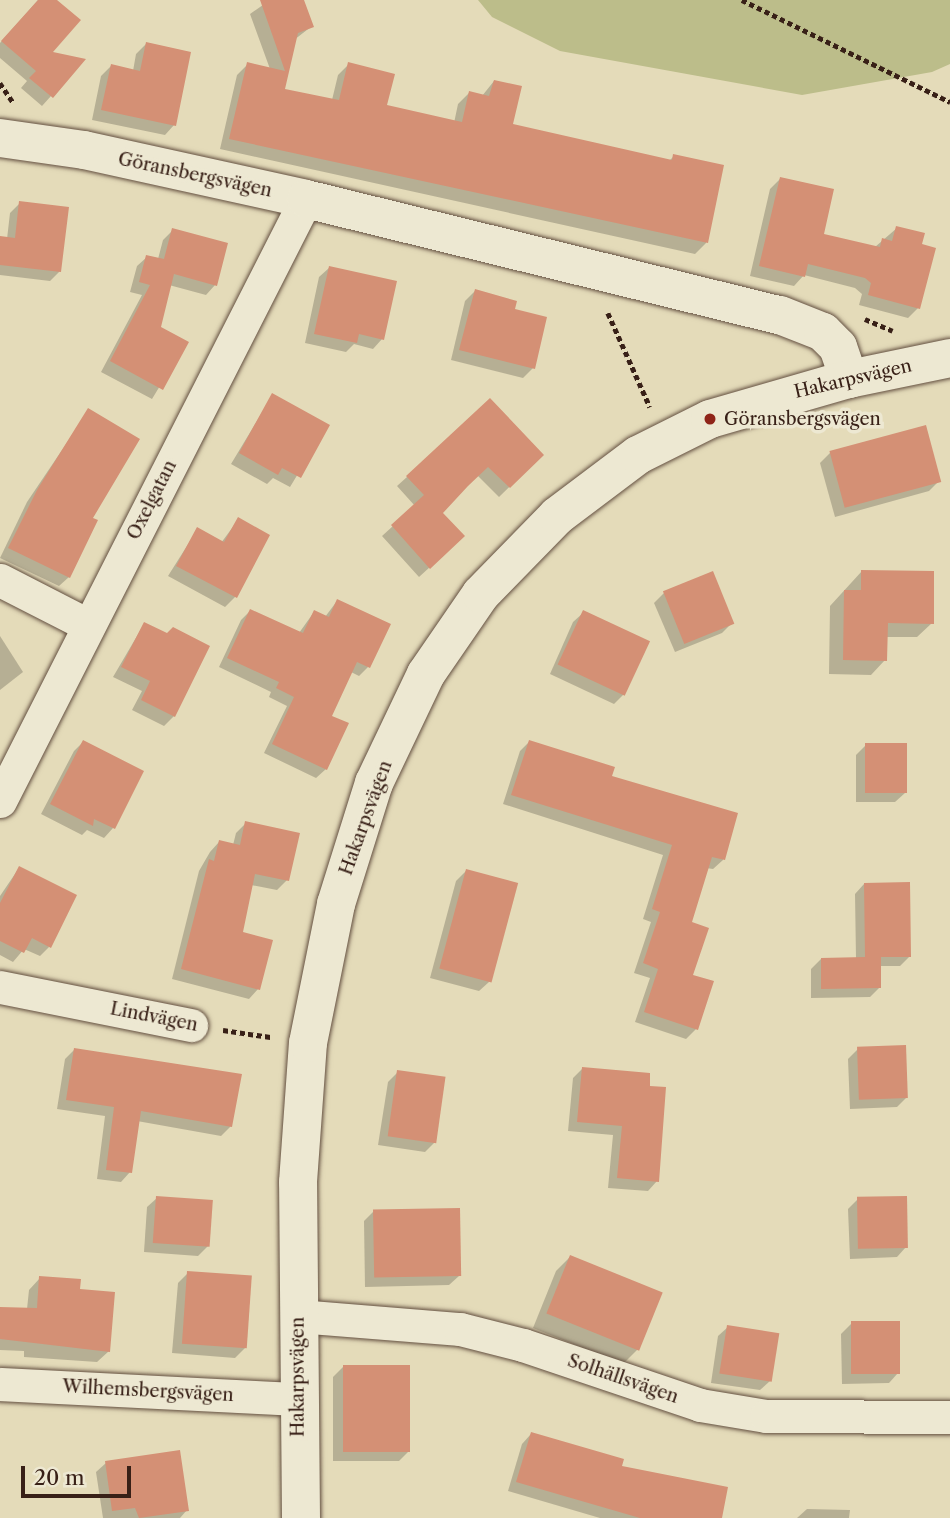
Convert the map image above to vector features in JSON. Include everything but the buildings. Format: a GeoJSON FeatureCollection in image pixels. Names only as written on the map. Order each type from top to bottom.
{"type":"FeatureCollection","features":[{"type":"Feature","properties":{"kind":"street","name":"Göransbergsvägen"},"geometry":{"type":"LineString","coordinates":[[0,138],[84,150],[306,199],[780,315],[823,331],[838,347],[849,379]]}},
{"type":"Feature","properties":{"kind":"street","name":"Oxelgatan"},"geometry":{"type":"LineString","coordinates":[[0,801],[306,199]]}},
{"type":"Feature","properties":{"kind":"street","name":"Hakarpsvägen"},"geometry":{"type":"LineString","coordinates":[[301,1518],[296,1399],[298,1182],[309,1044],[336,904],[374,783],[426,674],[481,594],[557,516],[638,455],[710,419],[849,379],[950,358]]}},
{"type":"Feature","properties":{"kind":"street"},"geometry":{"type":"LineString","coordinates":[[0,580],[88,625]]}},
{"type":"Feature","properties":{"kind":"street","name":"Lindvägen"},"geometry":{"type":"LineString","coordinates":[[0,987],[191,1025]]}},
{"type":"Feature","properties":{"kind":"street","name":"Solhällsvägen"},"geometry":{"type":"LineString","coordinates":[[298,1316],[460,1329],[523,1345],[700,1405],[766,1416],[950,1417]]}},
{"type":"Feature","properties":{"kind":"street","name":"Wilhemsbergsvägen"},"geometry":{"type":"LineString","coordinates":[[0,1384],[296,1399]]}},
{"type":"Feature","properties":{"kind":"path"},"geometry":{"type":"LineString","coordinates":[[743,0],[950,102]]}},
{"type":"Feature","properties":{"kind":"path"},"geometry":{"type":"LineString","coordinates":[[606,308],[650,407],[659,402]]}},
{"type":"Feature","properties":{"kind":"path","name":"Lindvägen"},"geometry":{"type":"LineString","coordinates":[[191,1025],[309,1044]]}},
{"type":"Feature","properties":{"kind":"green space"},"geometry":{"type":"Polygon","coordinates":[[[478,0],[950,0],[950,64],[932,72],[802,95],[560,51],[492,17],[478,0]]]}},
{"type":"Feature","properties":{"kind":"place","name":"Göransbergsvägen"},"geometry":{"type":"Point","coordinates":[710,419]}}]}
